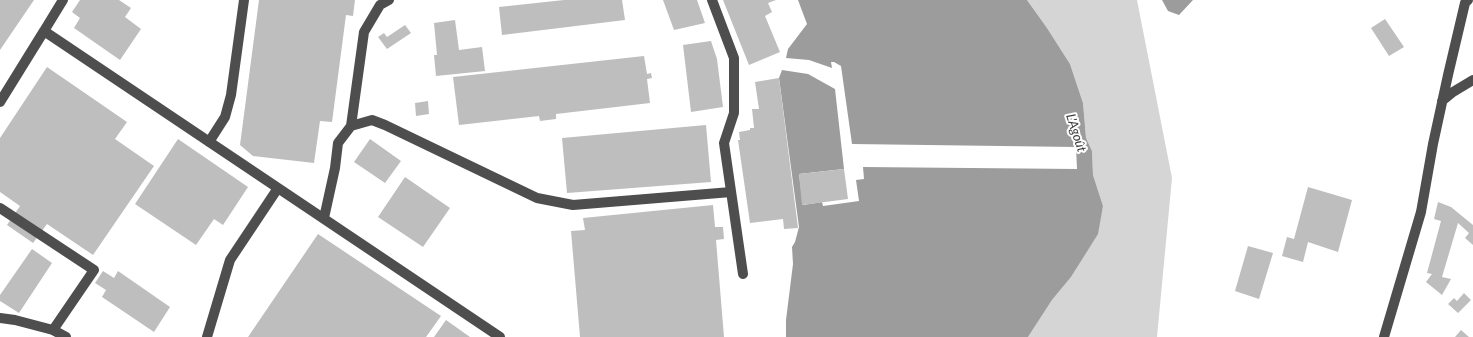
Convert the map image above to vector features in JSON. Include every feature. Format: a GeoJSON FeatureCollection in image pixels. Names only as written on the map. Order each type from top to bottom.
{"type":"FeatureCollection","features":[{"type":"Feature","properties":{"kind":"street"},"geometry":{"type":"LineString","coordinates":[[0,102],[63,0]]}},
{"type":"Feature","properties":{"kind":"street"},"geometry":{"type":"LineString","coordinates":[[209,142],[225,117],[231,95],[242,0]]}},
{"type":"Feature","properties":{"kind":"street"},"geometry":{"type":"LineString","coordinates":[[324,218],[335,168],[338,143],[352,126],[364,32],[380,5],[389,0]]}},
{"type":"Feature","properties":{"kind":"street"},"geometry":{"type":"LineString","coordinates":[[712,0],[734,58],[734,113],[724,143],[743,274]]}},
{"type":"Feature","properties":{"kind":"street"},"geometry":{"type":"LineString","coordinates":[[1384,337],[1421,212],[1442,101],[1465,3],[1468,0]]}},
{"type":"Feature","properties":{"kind":"street"},"geometry":{"type":"LineString","coordinates":[[44,31],[500,337]]}},
{"type":"Feature","properties":{"kind":"street"},"geometry":{"type":"LineString","coordinates":[[1442,101],[1453,92],[1473,80]]}},
{"type":"Feature","properties":{"kind":"street"},"geometry":{"type":"LineString","coordinates":[[352,126],[372,120],[537,198],[573,205],[731,192]]}},
{"type":"Feature","properties":{"kind":"street"},"geometry":{"type":"LineString","coordinates":[[207,337],[230,260],[278,188]]}},
{"type":"Feature","properties":{"kind":"street"},"geometry":{"type":"LineString","coordinates":[[0,208],[94,270],[53,330]]}},
{"type":"Feature","properties":{"kind":"street"},"geometry":{"type":"LineString","coordinates":[[0,318],[15,320],[53,330],[66,337]]}},
{"type":"Feature","properties":{"kind":"shaded area"},"geometry":{"type":"Polygon","coordinates":[[[1027,0],[1137,0],[1172,178],[1157,337],[1028,337],[1052,300],[1071,277],[1097,234],[1103,206],[1093,175],[1092,151],[1086,138],[1083,103],[1070,64],[1027,0]]]}},
{"type":"Feature","properties":{"kind":"water","name":"L'Agoût"},"geometry":{"type":"Polygon","coordinates":[[[798,0],[1027,0],[1047,28],[1070,64],[1083,103],[1086,138],[1092,151],[1093,175],[1103,206],[1098,234],[1071,277],[1052,300],[1028,337],[786,337],[786,320],[793,264],[792,247],[799,227],[779,78],[782,70],[808,74],[835,89],[844,169],[799,174],[803,205],[822,202],[823,206],[859,201],[856,180],[864,179],[863,167],[1077,169],[1076,147],[852,144],[841,66],[831,62],[832,68],[809,60],[786,58],[788,49],[807,24],[798,0]]]}},
{"type":"Feature","properties":{"kind":"water"},"geometry":{"type":"Polygon","coordinates":[[[1162,0],[1193,0],[1179,15],[1168,11],[1162,0]]]}},
{"type":"Feature","properties":{"kind":"building"},"geometry":{"type":"Polygon","coordinates":[[[0,0],[34,0],[0,50],[0,0]]]}},
{"type":"Feature","properties":{"kind":"building"},"geometry":{"type":"Polygon","coordinates":[[[80,0],[119,0],[131,8],[125,17],[141,29],[120,60],[74,28],[80,18],[72,12],[80,0]]]}},
{"type":"Feature","properties":{"kind":"building"},"geometry":{"type":"Polygon","coordinates":[[[259,0],[355,0],[353,16],[346,15],[332,122],[320,121],[314,163],[253,156],[240,145],[259,0]]]}},
{"type":"Feature","properties":{"kind":"building"},"geometry":{"type":"Polygon","coordinates":[[[564,0],[622,0],[625,20],[502,35],[499,7],[564,0]]]}},
{"type":"Feature","properties":{"kind":"building"},"geometry":{"type":"Polygon","coordinates":[[[663,0],[697,0],[705,23],[674,30],[663,0]]]}},
{"type":"Feature","properties":{"kind":"building"},"geometry":{"type":"Polygon","coordinates":[[[723,0],[776,0],[768,3],[772,12],[765,16],[780,52],[749,65],[723,0]]]}},
{"type":"Feature","properties":{"kind":"building"},"geometry":{"type":"Polygon","coordinates":[[[1385,19],[1404,47],[1389,56],[1371,28],[1385,19]]]}},
{"type":"Feature","properties":{"kind":"building"},"geometry":{"type":"Polygon","coordinates":[[[455,20],[459,50],[482,47],[485,71],[436,76],[434,55],[437,55],[434,23],[455,20]]]}},
{"type":"Feature","properties":{"kind":"building"},"geometry":{"type":"Polygon","coordinates":[[[405,25],[411,33],[387,49],[378,37],[384,33],[387,37],[405,25]]]}},
{"type":"Feature","properties":{"kind":"building"},"geometry":{"type":"Polygon","coordinates":[[[711,41],[717,59],[723,107],[691,112],[683,45],[711,41]]]}},
{"type":"Feature","properties":{"kind":"building"},"geometry":{"type":"Polygon","coordinates":[[[644,56],[647,74],[651,73],[652,78],[647,79],[650,103],[556,114],[556,119],[540,121],[539,116],[459,125],[453,77],[644,56]]]}},
{"type":"Feature","properties":{"kind":"building"},"geometry":{"type":"Polygon","coordinates":[[[47,67],[127,122],[115,139],[154,166],[93,255],[47,224],[33,243],[7,225],[20,206],[0,192],[0,138],[47,67]]]}},
{"type":"Feature","properties":{"kind":"building"},"geometry":{"type":"Polygon","coordinates":[[[779,78],[798,228],[784,229],[783,219],[750,223],[738,140],[740,140],[739,132],[754,128],[752,109],[759,109],[755,82],[779,78]]]}},
{"type":"Feature","properties":{"kind":"building"},"geometry":{"type":"Polygon","coordinates":[[[428,101],[429,114],[416,116],[415,103],[428,101]]]}},
{"type":"Feature","properties":{"kind":"building"},"geometry":{"type":"Polygon","coordinates":[[[706,125],[711,182],[567,193],[562,138],[706,125]]]}},
{"type":"Feature","properties":{"kind":"building"},"geometry":{"type":"Polygon","coordinates":[[[178,139],[248,187],[223,225],[214,219],[196,245],[135,204],[178,139]]]}},
{"type":"Feature","properties":{"kind":"building"},"geometry":{"type":"Polygon","coordinates":[[[370,139],[401,161],[385,183],[354,162],[370,139]]]}},
{"type":"Feature","properties":{"kind":"building"},"geometry":{"type":"Polygon","coordinates":[[[844,169],[848,199],[802,205],[799,174],[844,169]]]}},
{"type":"Feature","properties":{"kind":"building"},"geometry":{"type":"Polygon","coordinates":[[[405,177],[450,208],[423,247],[378,217],[405,177]]]}},
{"type":"Feature","properties":{"kind":"building"},"geometry":{"type":"Polygon","coordinates":[[[1308,187],[1352,200],[1338,252],[1308,242],[1303,262],[1282,256],[1287,237],[1294,239],[1308,187]]]}},
{"type":"Feature","properties":{"kind":"building"},"geometry":{"type":"Polygon","coordinates":[[[1438,202],[1451,207],[1473,225],[1473,245],[1465,238],[1469,233],[1458,223],[1442,277],[1451,279],[1442,295],[1426,282],[1432,274],[1427,273],[1441,221],[1434,219],[1438,202]]]}},
{"type":"Feature","properties":{"kind":"building"},"geometry":{"type":"Polygon","coordinates":[[[713,205],[715,227],[723,227],[724,239],[716,240],[724,337],[580,337],[571,231],[585,230],[583,218],[713,205]]]}},
{"type":"Feature","properties":{"kind":"building"},"geometry":{"type":"Polygon","coordinates":[[[318,234],[441,316],[426,337],[248,337],[318,234]]]}},
{"type":"Feature","properties":{"kind":"building"},"geometry":{"type":"Polygon","coordinates":[[[1248,246],[1273,253],[1259,299],[1235,291],[1248,246]]]}},
{"type":"Feature","properties":{"kind":"building"},"geometry":{"type":"Polygon","coordinates":[[[32,249],[52,263],[19,313],[0,301],[0,295],[32,249]]]}},
{"type":"Feature","properties":{"kind":"building"},"geometry":{"type":"Polygon","coordinates":[[[103,271],[114,278],[118,271],[170,307],[154,332],[102,297],[106,290],[95,283],[103,271]]]}},
{"type":"Feature","properties":{"kind":"building"},"geometry":{"type":"Polygon","coordinates":[[[1464,293],[1471,300],[1458,313],[1448,304],[1454,298],[1457,301],[1464,293]]]}},
{"type":"Feature","properties":{"kind":"building"},"geometry":{"type":"Polygon","coordinates":[[[446,320],[470,337],[434,337],[446,320]]]}},
{"type":"Feature","properties":{"kind":"building"},"geometry":{"type":"Polygon","coordinates":[[[1461,330],[1469,337],[1455,337],[1461,330]]]}}]}
